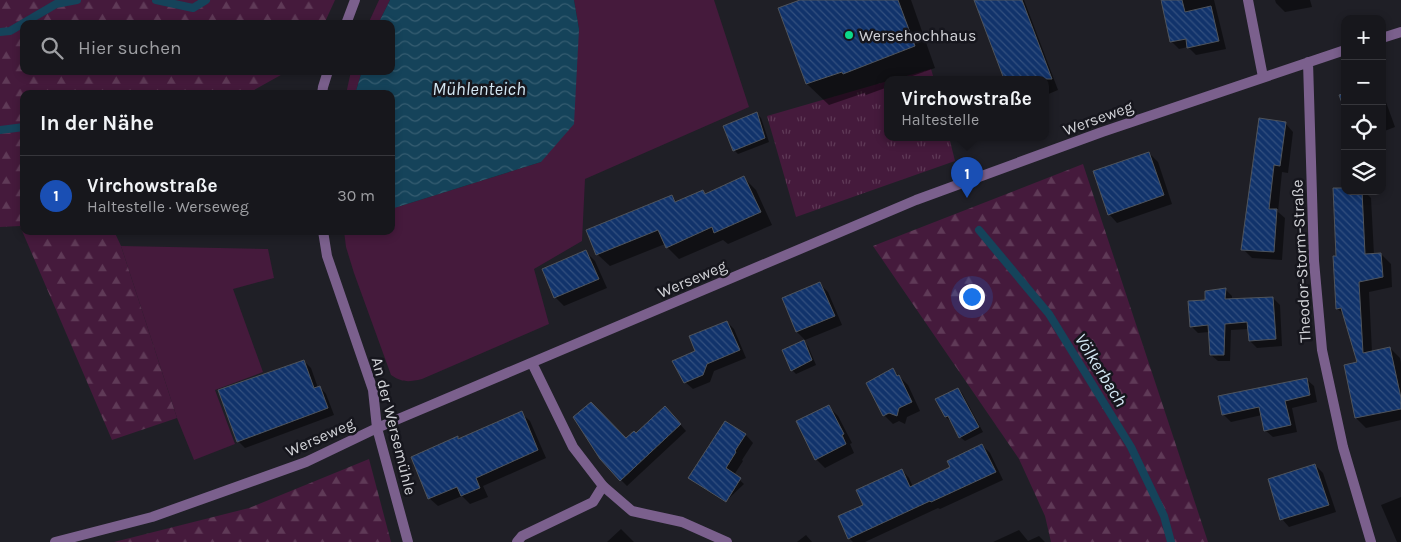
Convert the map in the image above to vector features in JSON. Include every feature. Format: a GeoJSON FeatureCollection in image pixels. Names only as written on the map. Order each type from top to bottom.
{"type":"FeatureCollection","features":[{"type":"Feature","properties":{"kind":"street"},"geometry":{"type":"LineString","coordinates":[[348,20],[355,0]]}},
{"type":"Feature","properties":{"kind":"street"},"geometry":{"type":"LineString","coordinates":[[1248,0],[1263,78]]}},
{"type":"Feature","properties":{"kind":"street"},"geometry":{"type":"LineString","coordinates":[[1386,37],[1401,32]]}},
{"type":"Feature","properties":{"kind":"street","name":"Werseweg"},"geometry":{"type":"LineString","coordinates":[[55,542],[152,517],[306,462],[377,428],[925,197],[1102,132],[1341,51]]}},
{"type":"Feature","properties":{"kind":"street","name":"Theodor-Storm-Straße"},"geometry":{"type":"LineString","coordinates":[[1308,62],[1314,261],[1322,350],[1343,447],[1371,542]]}},
{"type":"Feature","properties":{"kind":"street"},"geometry":{"type":"LineString","coordinates":[[322,90],[326,75]]}},
{"type":"Feature","properties":{"kind":"street","name":"An der Wersemühle"},"geometry":{"type":"LineString","coordinates":[[324,235],[327,256],[373,390],[377,428],[408,542]]}},
{"type":"Feature","properties":{"kind":"street"},"geometry":{"type":"LineString","coordinates":[[532,363],[573,447],[602,486],[632,510],[682,522],[727,542]]}},
{"type":"Feature","properties":{"kind":"street"},"geometry":{"type":"LineString","coordinates":[[517,542],[522,536],[593,502],[602,486]]}},
{"type":"Feature","properties":{"kind":"green space"},"geometry":{"type":"Polygon","coordinates":[[[0,0],[335,0],[326,20],[20,20],[20,75],[281,75],[254,90],[20,90],[20,226],[0,227],[0,0]]]}},
{"type":"Feature","properties":{"kind":"green space"},"geometry":{"type":"Polygon","coordinates":[[[379,0],[390,0],[380,20],[370,20],[379,0]]]}},
{"type":"Feature","properties":{"kind":"green space"},"geometry":{"type":"Polygon","coordinates":[[[574,0],[714,0],[749,107],[585,179],[582,241],[534,269],[549,324],[422,379],[403,381],[391,375],[354,273],[344,235],[395,235],[395,208],[541,162],[579,29],[574,0]]]}},
{"type":"Feature","properties":{"kind":"green space"},"geometry":{"type":"Polygon","coordinates":[[[931,69],[933,76],[906,76],[931,69]]]}},
{"type":"Feature","properties":{"kind":"green space"},"geometry":{"type":"Polygon","coordinates":[[[350,75],[361,75],[356,90],[347,90],[350,75]]]}},
{"type":"Feature","properties":{"kind":"green space"},"geometry":{"type":"Polygon","coordinates":[[[884,82],[884,141],[950,141],[955,161],[796,217],[767,116],[884,82]]]}},
{"type":"Feature","properties":{"kind":"green space"},"geometry":{"type":"Polygon","coordinates":[[[1083,164],[1208,542],[1051,542],[1045,516],[1019,459],[873,246],[1083,164]]]}},
{"type":"Feature","properties":{"kind":"green space"},"geometry":{"type":"Polygon","coordinates":[[[24,235],[116,235],[121,246],[177,418],[112,440],[24,235]]]}},
{"type":"Feature","properties":{"kind":"green space"},"geometry":{"type":"Polygon","coordinates":[[[121,246],[268,249],[274,278],[233,289],[263,372],[215,390],[235,444],[194,460],[177,418],[121,246]]]}},
{"type":"Feature","properties":{"kind":"green space"},"geometry":{"type":"Polygon","coordinates":[[[369,459],[391,542],[114,542],[249,508],[369,459]]]}},
{"type":"Feature","properties":{"kind":"water","name":"Mühlenteich"},"geometry":{"type":"Polygon","coordinates":[[[390,0],[574,0],[579,29],[574,124],[541,162],[395,208],[395,90],[356,90],[361,75],[395,75],[395,20],[380,20],[390,0]]]}},
{"type":"Feature","properties":{"kind":"building","name":"Wersehochhaus"},"geometry":{"type":"Polygon","coordinates":[[[800,0],[898,0],[915,46],[843,74],[842,72],[806,84],[778,8],[800,0]]]}},
{"type":"Feature","properties":{"kind":"building"},"geometry":{"type":"Polygon","coordinates":[[[974,0],[1022,0],[1052,79],[1049,79],[1049,76],[1003,76],[974,0]]]}},
{"type":"Feature","properties":{"kind":"building"},"geometry":{"type":"Polygon","coordinates":[[[1161,0],[1182,0],[1185,12],[1211,6],[1219,41],[1187,48],[1186,39],[1170,42],[1161,0]]]}},
{"type":"Feature","properties":{"kind":"building"},"geometry":{"type":"Polygon","coordinates":[[[757,112],[765,138],[733,151],[723,126],[757,112]]]}},
{"type":"Feature","properties":{"kind":"building"},"geometry":{"type":"Polygon","coordinates":[[[1259,118],[1286,122],[1280,166],[1274,165],[1269,209],[1277,209],[1274,252],[1241,250],[1259,118]]]}},
{"type":"Feature","properties":{"kind":"building"},"geometry":{"type":"Polygon","coordinates":[[[1149,152],[1164,195],[1108,215],[1093,171],[1149,152]]]}},
{"type":"Feature","properties":{"kind":"building"},"geometry":{"type":"Polygon","coordinates":[[[744,176],[761,212],[714,233],[712,227],[666,248],[658,230],[596,255],[586,230],[672,195],[675,202],[703,190],[705,194],[744,176]]]}},
{"type":"Feature","properties":{"kind":"building"},"geometry":{"type":"Polygon","coordinates":[[[1333,188],[1341,188],[1341,195],[1362,195],[1365,254],[1381,253],[1383,277],[1359,282],[1363,353],[1390,347],[1401,398],[1401,409],[1355,418],[1344,365],[1357,362],[1341,308],[1336,309],[1333,256],[1336,256],[1333,188]]]}},
{"type":"Feature","properties":{"kind":"building"},"geometry":{"type":"Polygon","coordinates":[[[586,250],[599,279],[554,298],[542,269],[586,250]]]}},
{"type":"Feature","properties":{"kind":"building"},"geometry":{"type":"Polygon","coordinates":[[[820,282],[835,316],[796,332],[782,298],[820,282]]]}},
{"type":"Feature","properties":{"kind":"building"},"geometry":{"type":"Polygon","coordinates":[[[1226,288],[1225,299],[1273,297],[1276,339],[1249,341],[1247,322],[1225,324],[1224,355],[1210,355],[1208,325],[1190,327],[1188,301],[1205,300],[1205,291],[1226,288]]]}},
{"type":"Feature","properties":{"kind":"building"},"geometry":{"type":"Polygon","coordinates":[[[727,321],[740,350],[707,364],[703,375],[684,383],[672,361],[695,351],[689,336],[727,321]]]}},
{"type":"Feature","properties":{"kind":"building"},"geometry":{"type":"Polygon","coordinates":[[[804,340],[812,360],[791,371],[782,350],[804,340]]]}},
{"type":"Feature","properties":{"kind":"building"},"geometry":{"type":"Polygon","coordinates":[[[304,360],[314,388],[320,386],[328,408],[237,442],[218,390],[304,360]]]}},
{"type":"Feature","properties":{"kind":"building"},"geometry":{"type":"Polygon","coordinates":[[[893,368],[897,376],[899,375],[912,402],[899,408],[897,416],[889,413],[883,416],[866,383],[893,368]]]}},
{"type":"Feature","properties":{"kind":"building"},"geometry":{"type":"Polygon","coordinates":[[[1307,378],[1310,395],[1285,401],[1291,425],[1264,431],[1259,407],[1222,415],[1218,396],[1307,378]]]}},
{"type":"Feature","properties":{"kind":"building"},"geometry":{"type":"Polygon","coordinates":[[[958,388],[979,427],[959,438],[948,416],[945,417],[935,399],[958,388]]]}},
{"type":"Feature","properties":{"kind":"building"},"geometry":{"type":"Polygon","coordinates":[[[591,402],[626,438],[634,431],[636,433],[665,406],[681,424],[620,481],[600,459],[573,417],[591,402]]]}},
{"type":"Feature","properties":{"kind":"building"},"geometry":{"type":"Polygon","coordinates":[[[829,405],[844,434],[842,435],[846,444],[815,460],[796,421],[829,405]]]}},
{"type":"Feature","properties":{"kind":"building"},"geometry":{"type":"Polygon","coordinates":[[[522,411],[538,450],[476,478],[480,488],[461,496],[457,487],[428,499],[411,457],[522,411]]]}},
{"type":"Feature","properties":{"kind":"building"},"geometry":{"type":"Polygon","coordinates":[[[725,421],[746,434],[726,468],[741,478],[726,502],[688,478],[725,421]]]}},
{"type":"Feature","properties":{"kind":"building"},"geometry":{"type":"Polygon","coordinates":[[[982,444],[996,472],[848,539],[838,516],[863,505],[856,490],[902,469],[910,487],[950,467],[947,461],[982,444]]]}},
{"type":"Feature","properties":{"kind":"building"},"geometry":{"type":"Polygon","coordinates":[[[1315,464],[1329,505],[1280,520],[1268,479],[1315,464]]]}},
{"type":"Feature","properties":{"kind":"waterway"},"geometry":{"type":"LineString","coordinates":[[29,20],[56,4],[77,0]]}},
{"type":"Feature","properties":{"kind":"waterway"},"geometry":{"type":"LineString","coordinates":[[156,0],[193,8],[206,0]]}},
{"type":"Feature","properties":{"kind":"waterway"},"geometry":{"type":"LineString","coordinates":[[0,32],[10,31],[20,25]]}},
{"type":"Feature","properties":{"kind":"waterway"},"geometry":{"type":"LineString","coordinates":[[0,130],[20,128]]}},
{"type":"Feature","properties":{"kind":"waterway","name":"Völkerbach"},"geometry":{"type":"LineString","coordinates":[[979,230],[1049,314],[1131,447],[1164,516],[1171,542]]}},
{"type":"Feature","properties":{"kind":"place","name":"Wersehochhaus"},"geometry":{"type":"Point","coordinates":[849,35]}},
{"type":"Feature","properties":{"kind":"place","name":"Virchowstraße"},"geometry":{"type":"Point","coordinates":[967,198]}}]}
